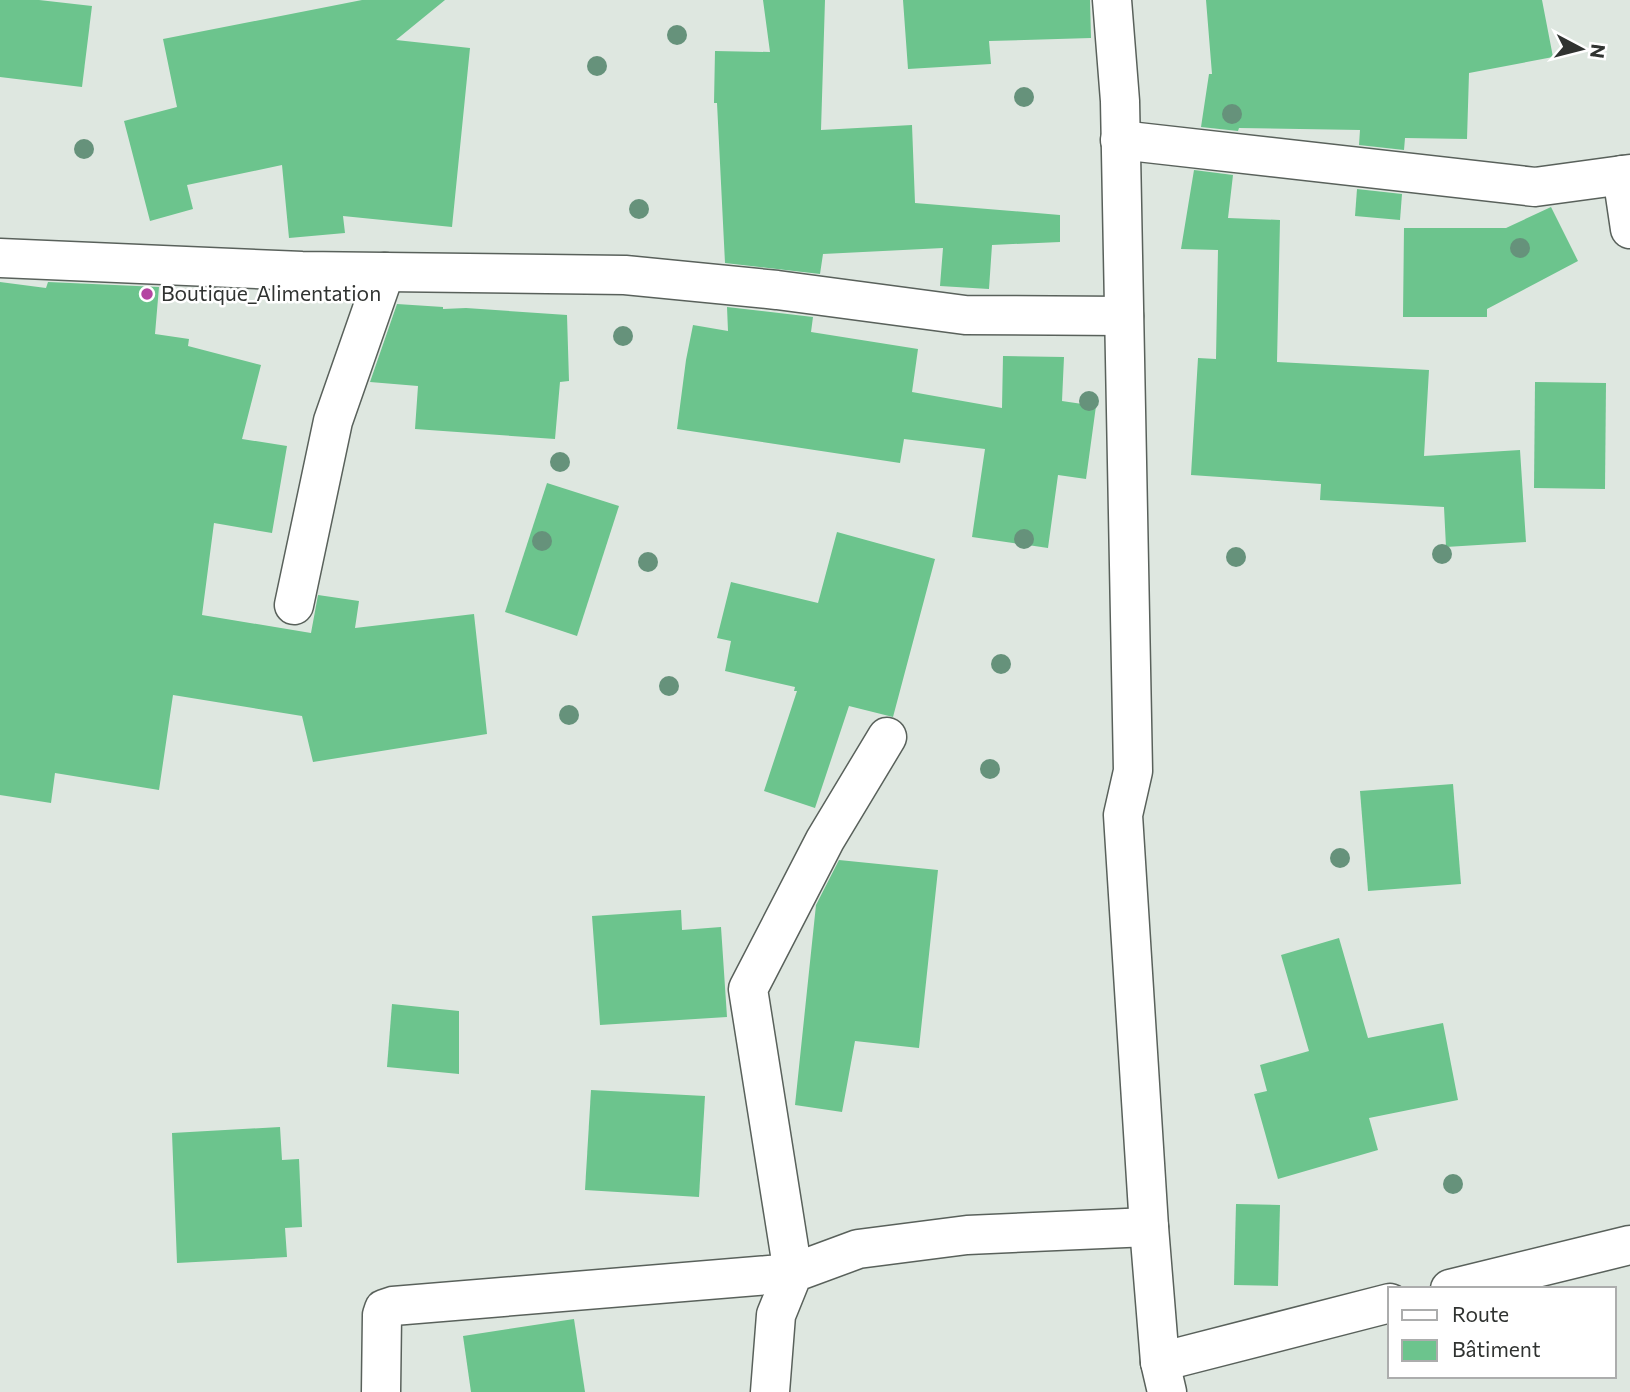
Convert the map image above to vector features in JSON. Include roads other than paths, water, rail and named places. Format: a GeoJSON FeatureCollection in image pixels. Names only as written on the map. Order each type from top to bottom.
{"type":"FeatureCollection","features":[{"type":"Feature","properties":{"kind":"street"},"geometry":{"type":"LineString","coordinates":[[1112,0],[1120,140],[1133,771],[1123,815],[1149,1227],[1163,1377],[1388,1304]]}},
{"type":"Feature","properties":{"kind":"street"},"geometry":{"type":"LineString","coordinates":[[1120,140],[1535,187],[1626,175],[1630,229]]}},
{"type":"Feature","properties":{"kind":"street"},"geometry":{"type":"LineString","coordinates":[[0,258],[167,267],[625,275],[777,290],[965,315],[1124,316]]}},
{"type":"Feature","properties":{"kind":"street"},"geometry":{"type":"LineString","coordinates":[[294,605],[333,421],[385,272]]}},
{"type":"Feature","properties":{"kind":"street"},"geometry":{"type":"LineString","coordinates":[[770,1392],[776,1315],[793,1273],[748,989],[825,840],[887,737]]}},
{"type":"Feature","properties":{"kind":"street"},"geometry":{"type":"LineString","coordinates":[[381,1392],[382,1315],[384,1310],[393,1306],[793,1273],[858,1249],[967,1235],[1149,1227]]}},
{"type":"Feature","properties":{"kind":"street"},"geometry":{"type":"LineString","coordinates":[[1458,1287],[1630,1245]]}},
{"type":"Feature","properties":{"kind":"place","name":"Boutique_Alimentation"},"geometry":{"type":"Point","coordinates":[147,294]}}]}
